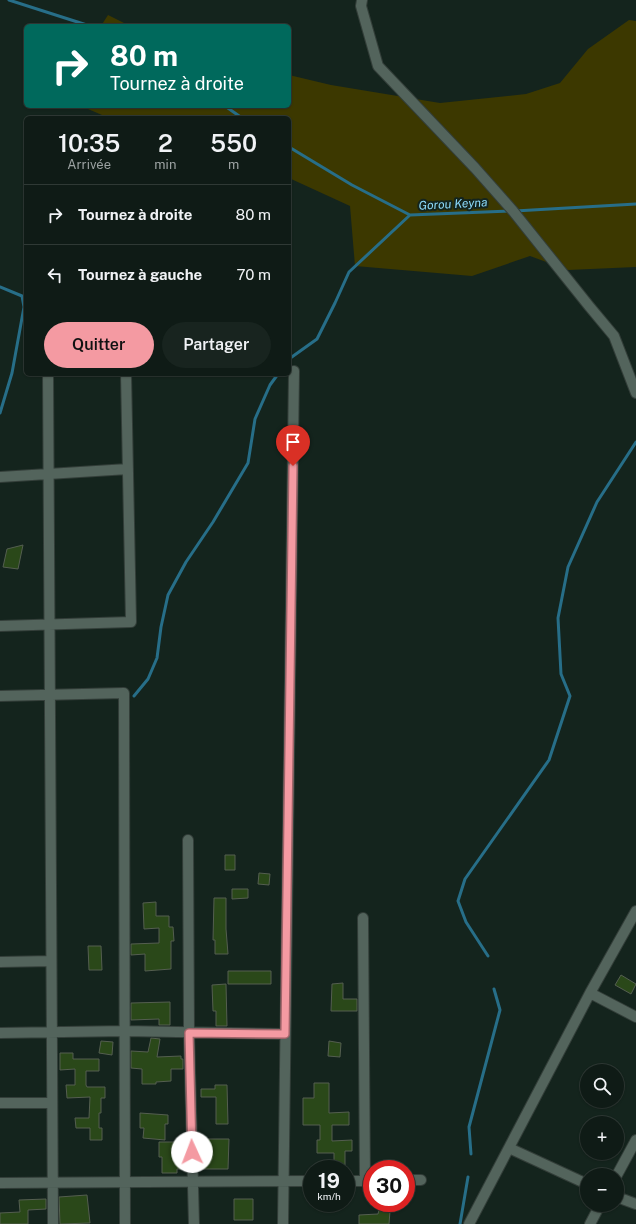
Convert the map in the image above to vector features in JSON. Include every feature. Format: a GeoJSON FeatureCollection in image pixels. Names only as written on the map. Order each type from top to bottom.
{"type":"FeatureCollection","features":[{"type":"Feature","properties":{"kind":"street"},"geometry":{"type":"LineString","coordinates":[[362,0],[361,6],[378,66],[475,168],[513,211],[614,336],[636,393]]}},
{"type":"Feature","properties":{"kind":"street"},"geometry":{"type":"LineString","coordinates":[[283,1224],[294,371]]}},
{"type":"Feature","properties":{"kind":"street"},"geometry":{"type":"LineString","coordinates":[[48,376],[53,1224]]}},
{"type":"Feature","properties":{"kind":"street"},"geometry":{"type":"LineString","coordinates":[[0,626],[131,622],[126,376]]}},
{"type":"Feature","properties":{"kind":"street"},"geometry":{"type":"LineString","coordinates":[[0,477],[128,470]]}},
{"type":"Feature","properties":{"kind":"street"},"geometry":{"type":"LineString","coordinates":[[0,696],[124,693],[125,1224]]}},
{"type":"Feature","properties":{"kind":"street"},"geometry":{"type":"LineString","coordinates":[[188,840],[189,1033],[194,1224]]}},
{"type":"Feature","properties":{"kind":"street"},"geometry":{"type":"LineString","coordinates":[[469,1224],[590,993],[636,911]]}},
{"type":"Feature","properties":{"kind":"street"},"geometry":{"type":"LineString","coordinates":[[363,918],[368,1160]]}},
{"type":"Feature","properties":{"kind":"street"},"geometry":{"type":"LineString","coordinates":[[0,962],[51,961]]}},
{"type":"Feature","properties":{"kind":"street"},"geometry":{"type":"LineString","coordinates":[[590,993],[636,1017]]}},
{"type":"Feature","properties":{"kind":"street"},"geometry":{"type":"LineString","coordinates":[[0,1033],[125,1031],[285,1034]]}},
{"type":"Feature","properties":{"kind":"street"},"geometry":{"type":"LineString","coordinates":[[0,1103],[52,1103]]}},
{"type":"Feature","properties":{"kind":"street"},"geometry":{"type":"LineString","coordinates":[[621,1168],[636,1140]]}},
{"type":"Feature","properties":{"kind":"street"},"geometry":{"type":"LineString","coordinates":[[509,1148],[580,1181]]}},
{"type":"Feature","properties":{"kind":"street"},"geometry":{"type":"LineString","coordinates":[[415,1180],[421,1180]]}},
{"type":"Feature","properties":{"kind":"street"},"geometry":{"type":"LineString","coordinates":[[0,1183],[303,1181]]}},
{"type":"Feature","properties":{"kind":"street"},"geometry":{"type":"LineString","coordinates":[[624,1200],[636,1204]]}},
{"type":"Feature","properties":{"kind":"street"},"geometry":{"type":"LineString","coordinates":[[590,1224],[596,1212]]}},
{"type":"Feature","properties":{"kind":"shaded area"},"geometry":{"type":"Polygon","coordinates":[[[108,15],[126,24],[102,24],[108,15]]]}},
{"type":"Feature","properties":{"kind":"shaded area"},"geometry":{"type":"Polygon","coordinates":[[[629,20],[636,21],[636,267],[568,270],[530,256],[472,276],[355,266],[350,206],[291,179],[291,116],[104,116],[86,108],[291,108],[291,75],[331,85],[440,103],[526,94],[560,83],[588,49],[629,20]]]}},
{"type":"Feature","properties":{"kind":"building"},"geometry":{"type":"Polygon","coordinates":[[[23,545],[18,569],[3,567],[7,549],[23,545]]]}},
{"type":"Feature","properties":{"kind":"building"},"geometry":{"type":"Polygon","coordinates":[[[225,855],[235,855],[235,870],[225,870],[225,855]]]}},
{"type":"Feature","properties":{"kind":"building"},"geometry":{"type":"Polygon","coordinates":[[[259,873],[270,874],[269,885],[258,884],[259,873]]]}},
{"type":"Feature","properties":{"kind":"building"},"geometry":{"type":"Polygon","coordinates":[[[232,889],[248,889],[248,898],[232,899],[232,889]]]}},
{"type":"Feature","properties":{"kind":"building"},"geometry":{"type":"Polygon","coordinates":[[[214,898],[226,898],[228,954],[215,954],[215,940],[213,940],[214,898]]]}},
{"type":"Feature","properties":{"kind":"building"},"geometry":{"type":"Polygon","coordinates":[[[156,902],[156,916],[169,916],[169,927],[173,927],[174,941],[171,941],[171,969],[145,971],[145,954],[131,955],[131,944],[159,943],[159,928],[144,929],[143,903],[156,902]]]}},
{"type":"Feature","properties":{"kind":"building"},"geometry":{"type":"Polygon","coordinates":[[[88,946],[101,946],[102,970],[89,970],[88,946]]]}},
{"type":"Feature","properties":{"kind":"building"},"geometry":{"type":"Polygon","coordinates":[[[228,971],[271,971],[271,984],[228,984],[228,971]]]}},
{"type":"Feature","properties":{"kind":"building"},"geometry":{"type":"Polygon","coordinates":[[[621,975],[636,984],[631,994],[615,985],[621,975]]]}},
{"type":"Feature","properties":{"kind":"building"},"geometry":{"type":"Polygon","coordinates":[[[343,983],[343,999],[357,999],[357,1011],[331,1011],[332,984],[343,983]]]}},
{"type":"Feature","properties":{"kind":"building"},"geometry":{"type":"Polygon","coordinates":[[[226,984],[227,1026],[216,1026],[216,1011],[213,1011],[212,985],[226,984]]]}},
{"type":"Feature","properties":{"kind":"building"},"geometry":{"type":"Polygon","coordinates":[[[170,1002],[170,1025],[159,1025],[159,1019],[131,1020],[131,1003],[170,1002]]]}},
{"type":"Feature","properties":{"kind":"building"},"geometry":{"type":"Polygon","coordinates":[[[151,1038],[160,1039],[157,1057],[181,1056],[181,1059],[183,1059],[183,1069],[171,1069],[171,1081],[156,1082],[156,1084],[142,1084],[142,1069],[131,1068],[131,1051],[148,1052],[151,1038]]]}},
{"type":"Feature","properties":{"kind":"building"},"geometry":{"type":"Polygon","coordinates":[[[101,1041],[113,1042],[112,1055],[99,1053],[101,1041]]]}},
{"type":"Feature","properties":{"kind":"building"},"geometry":{"type":"Polygon","coordinates":[[[329,1041],[341,1043],[340,1057],[328,1056],[329,1041]]]}},
{"type":"Feature","properties":{"kind":"building"},"geometry":{"type":"Polygon","coordinates":[[[60,1053],[73,1053],[73,1059],[99,1059],[99,1071],[86,1071],[86,1085],[87,1087],[105,1087],[105,1098],[101,1098],[101,1113],[99,1113],[99,1128],[102,1128],[102,1140],[90,1140],[90,1128],[76,1128],[75,1118],[89,1118],[90,1097],[67,1098],[66,1085],[75,1085],[75,1069],[60,1070],[60,1053]]]}},
{"type":"Feature","properties":{"kind":"building"},"geometry":{"type":"Polygon","coordinates":[[[314,1083],[329,1083],[329,1113],[349,1112],[349,1125],[332,1125],[332,1141],[352,1140],[352,1151],[345,1151],[345,1160],[334,1160],[334,1153],[317,1153],[317,1140],[320,1140],[320,1125],[303,1125],[303,1098],[314,1098],[314,1083]]]}},
{"type":"Feature","properties":{"kind":"building"},"geometry":{"type":"Polygon","coordinates":[[[215,1085],[227,1085],[228,1124],[216,1124],[216,1097],[201,1097],[201,1089],[215,1089],[215,1085]]]}},
{"type":"Feature","properties":{"kind":"building"},"geometry":{"type":"Polygon","coordinates":[[[140,1113],[168,1115],[168,1124],[165,1124],[165,1140],[143,1138],[144,1128],[140,1128],[140,1113]]]}},
{"type":"Feature","properties":{"kind":"building"},"geometry":{"type":"Polygon","coordinates":[[[203,1139],[229,1139],[228,1169],[202,1169],[203,1139]]]}},
{"type":"Feature","properties":{"kind":"building"},"geometry":{"type":"Polygon","coordinates":[[[159,1142],[184,1142],[184,1162],[186,1162],[186,1169],[177,1169],[177,1173],[162,1173],[162,1157],[159,1157],[159,1142]]]}},
{"type":"Feature","properties":{"kind":"building"},"geometry":{"type":"Polygon","coordinates":[[[87,1195],[90,1223],[60,1224],[59,1197],[87,1195]]]}},
{"type":"Feature","properties":{"kind":"building"},"geometry":{"type":"Polygon","coordinates":[[[46,1199],[46,1209],[28,1210],[28,1224],[0,1224],[0,1213],[20,1212],[19,1200],[46,1199]]]}},
{"type":"Feature","properties":{"kind":"building"},"geometry":{"type":"Polygon","coordinates":[[[234,1199],[253,1199],[253,1220],[234,1220],[234,1199]]]}},
{"type":"Feature","properties":{"kind":"building"},"geometry":{"type":"Polygon","coordinates":[[[378,1212],[390,1212],[389,1224],[359,1224],[359,1215],[378,1214],[378,1212]]]}},
{"type":"Feature","properties":{"kind":"waterway","name":"Gorou Keyna"},"geometry":{"type":"LineString","coordinates":[[9,0],[84,24]]}},
{"type":"Feature","properties":{"kind":"waterway","name":"Gorou Keyna"},"geometry":{"type":"LineString","coordinates":[[228,108],[239,116]]}},
{"type":"Feature","properties":{"kind":"waterway","name":"Gorou Keyna"},"geometry":{"type":"LineString","coordinates":[[291,148],[352,185],[410,215],[510,211]]}},
{"type":"Feature","properties":{"kind":"waterway","name":"Gorou Keyna"},"geometry":{"type":"LineString","coordinates":[[515,211],[636,204]]}},
{"type":"Feature","properties":{"kind":"waterway"},"geometry":{"type":"LineString","coordinates":[[291,358],[317,339],[349,272],[410,215]]}},
{"type":"Feature","properties":{"kind":"waterway"},"geometry":{"type":"LineString","coordinates":[[0,287],[22,296],[24,307],[12,373],[0,413]]}},
{"type":"Feature","properties":{"kind":"waterway"},"geometry":{"type":"LineString","coordinates":[[134,696],[148,679],[157,658],[161,627],[168,595],[186,562],[213,522],[248,463],[255,419],[270,385],[277,376]]}},
{"type":"Feature","properties":{"kind":"waterway"},"geometry":{"type":"LineString","coordinates":[[488,956],[466,922],[458,901],[465,879],[549,760],[570,696],[561,674],[558,618],[568,567],[597,502],[636,442]]}},
{"type":"Feature","properties":{"kind":"waterway"},"geometry":{"type":"LineString","coordinates":[[471,1154],[469,1127],[500,1010],[494,989]]}},
{"type":"Feature","properties":{"kind":"waterway"},"geometry":{"type":"LineString","coordinates":[[460,1224],[468,1177]]}},
{"type":"Feature","properties":{"kind":"route"},"geometry":{"type":"LineString","coordinates":[[192,1152],[189,1033],[285,1034],[293,466]]}}]}
